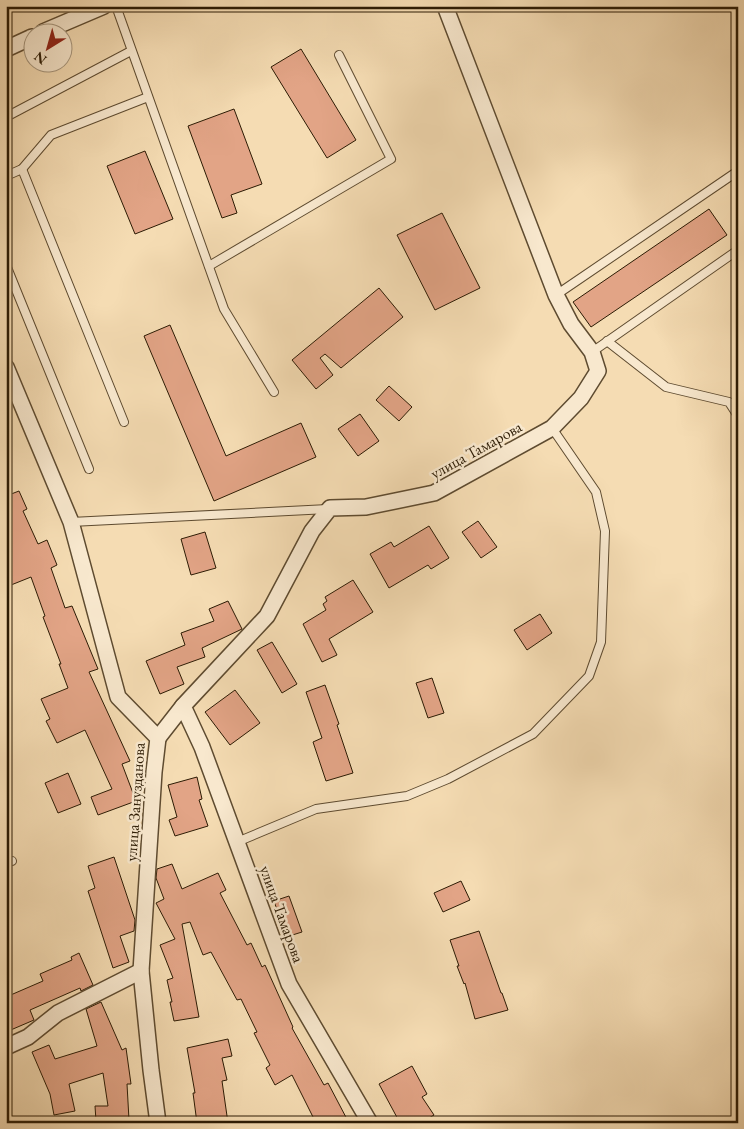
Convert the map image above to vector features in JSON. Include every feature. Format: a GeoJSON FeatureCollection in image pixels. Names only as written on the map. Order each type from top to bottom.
{"type":"FeatureCollection","features":[{"type":"Feature","properties":{"kind":"street"},"geometry":{"type":"LineString","coordinates":[[66,22],[104,6]]}},
{"type":"Feature","properties":{"kind":"street"},"geometry":{"type":"LineString","coordinates":[[445,6],[556,295],[571,324],[592,352]]}},
{"type":"Feature","properties":{"kind":"street"},"geometry":{"type":"LineString","coordinates":[[6,48],[22,41]]}},
{"type":"Feature","properties":{"kind":"street","name":"улица Тамарова"},"geometry":{"type":"LineString","coordinates":[[330,508],[366,507],[434,493],[552,428],[581,398],[598,371],[592,352]]}},
{"type":"Feature","properties":{"kind":"street","name":"улица Занузданова"},"geometry":{"type":"LineString","coordinates":[[6,367],[71,522],[118,697],[158,738],[154,772],[141,971],[158,1123]]}},
{"type":"Feature","properties":{"kind":"street"},"geometry":{"type":"LineString","coordinates":[[158,738],[183,706],[267,616],[312,531],[330,508]]}},
{"type":"Feature","properties":{"kind":"street","name":"улица Тамарова"},"geometry":{"type":"LineString","coordinates":[[183,706],[202,747],[289,984],[370,1123]]}},
{"type":"Feature","properties":{"kind":"street"},"geometry":{"type":"LineString","coordinates":[[6,1047],[28,1037],[58,1013],[141,971]]}},
{"type":"Feature","properties":{"kind":"lane"},"geometry":{"type":"LineString","coordinates":[[116,6],[224,309],[274,392]]}},
{"type":"Feature","properties":{"kind":"lane"},"geometry":{"type":"LineString","coordinates":[[6,117],[131,50]]}},
{"type":"Feature","properties":{"kind":"lane"},"geometry":{"type":"LineString","coordinates":[[208,266],[391,159],[339,55]]}},
{"type":"Feature","properties":{"kind":"lane"},"geometry":{"type":"LineString","coordinates":[[6,176],[22,169],[51,135],[148,97]]}},
{"type":"Feature","properties":{"kind":"lane"},"geometry":{"type":"LineString","coordinates":[[22,169],[124,422]]}},
{"type":"Feature","properties":{"kind":"lane"},"geometry":{"type":"LineString","coordinates":[[556,295],[738,171]]}},
{"type":"Feature","properties":{"kind":"lane"},"geometry":{"type":"LineString","coordinates":[[592,352],[738,250]]}},
{"type":"Feature","properties":{"kind":"lane"},"geometry":{"type":"LineString","coordinates":[[6,265],[89,469]]}},
{"type":"Feature","properties":{"kind":"lane"},"geometry":{"type":"LineString","coordinates":[[607,342],[666,387],[728,402],[738,416]]}},
{"type":"Feature","properties":{"kind":"lane"},"geometry":{"type":"LineString","coordinates":[[237,842],[316,809],[408,796],[448,779],[534,734],[589,676],[600,642],[605,531],[596,492],[552,428]]}},
{"type":"Feature","properties":{"kind":"lane"},"geometry":{"type":"LineString","coordinates":[[71,522],[330,508]]}},
{"type":"Feature","properties":{"kind":"building"},"geometry":{"type":"Polygon","coordinates":[[[301,49],[356,140],[327,158],[271,67],[301,49]]]}},
{"type":"Feature","properties":{"kind":"building"},"geometry":{"type":"Polygon","coordinates":[[[234,109],[262,184],[231,195],[237,213],[222,218],[188,126],[234,109]]]}},
{"type":"Feature","properties":{"kind":"building"},"geometry":{"type":"Polygon","coordinates":[[[145,151],[173,219],[135,234],[107,166],[145,151]]]}},
{"type":"Feature","properties":{"kind":"building"},"geometry":{"type":"Polygon","coordinates":[[[709,209],[727,235],[591,327],[573,302],[709,209]]]}},
{"type":"Feature","properties":{"kind":"building"},"geometry":{"type":"Polygon","coordinates":[[[442,213],[480,288],[435,310],[397,235],[442,213]]]}},
{"type":"Feature","properties":{"kind":"building"},"geometry":{"type":"Polygon","coordinates":[[[379,288],[403,317],[341,368],[325,354],[320,358],[333,375],[316,389],[292,360],[379,288]]]}},
{"type":"Feature","properties":{"kind":"building"},"geometry":{"type":"Polygon","coordinates":[[[170,325],[226,456],[301,423],[316,457],[214,501],[144,336],[170,325]]]}},
{"type":"Feature","properties":{"kind":"building"},"geometry":{"type":"Polygon","coordinates":[[[389,386],[412,407],[399,421],[376,400],[389,386]]]}},
{"type":"Feature","properties":{"kind":"building"},"geometry":{"type":"Polygon","coordinates":[[[360,414],[379,441],[358,456],[338,429],[360,414]]]}},
{"type":"Feature","properties":{"kind":"building"},"geometry":{"type":"Polygon","coordinates":[[[19,491],[27,509],[23,511],[38,544],[47,540],[57,565],[51,568],[65,608],[72,606],[98,669],[89,672],[130,761],[122,764],[136,801],[98,815],[91,797],[112,789],[85,730],[57,743],[46,721],[50,719],[41,699],[68,688],[31,577],[11,585],[6,574],[6,496],[19,491]]]}},
{"type":"Feature","properties":{"kind":"building"},"geometry":{"type":"Polygon","coordinates":[[[478,521],[497,547],[481,558],[462,532],[478,521]]]}},
{"type":"Feature","properties":{"kind":"building"},"geometry":{"type":"Polygon","coordinates":[[[429,526],[449,558],[431,569],[428,565],[389,588],[370,554],[391,542],[394,547],[429,526]]]}},
{"type":"Feature","properties":{"kind":"building"},"geometry":{"type":"Polygon","coordinates":[[[205,532],[216,568],[191,575],[181,539],[205,532]]]}},
{"type":"Feature","properties":{"kind":"building"},"geometry":{"type":"Polygon","coordinates":[[[353,580],[373,612],[329,639],[337,655],[322,662],[303,624],[326,610],[323,604],[327,601],[325,597],[353,580]]]}},
{"type":"Feature","properties":{"kind":"building"},"geometry":{"type":"Polygon","coordinates":[[[228,601],[242,629],[202,648],[205,657],[177,667],[184,684],[160,694],[146,661],[185,645],[181,633],[214,621],[209,609],[228,601]]]}},
{"type":"Feature","properties":{"kind":"building"},"geometry":{"type":"Polygon","coordinates":[[[540,614],[552,633],[527,650],[514,630],[540,614]]]}},
{"type":"Feature","properties":{"kind":"building"},"geometry":{"type":"Polygon","coordinates":[[[272,642],[297,684],[282,693],[257,650],[272,642]]]}},
{"type":"Feature","properties":{"kind":"building"},"geometry":{"type":"Polygon","coordinates":[[[432,678],[444,713],[428,718],[416,683],[432,678]]]}},
{"type":"Feature","properties":{"kind":"building"},"geometry":{"type":"Polygon","coordinates":[[[325,685],[339,724],[337,725],[353,773],[326,781],[313,742],[322,738],[306,692],[325,685]]]}},
{"type":"Feature","properties":{"kind":"building"},"geometry":{"type":"Polygon","coordinates":[[[235,690],[260,723],[230,745],[205,712],[235,690]]]}},
{"type":"Feature","properties":{"kind":"building"},"geometry":{"type":"Polygon","coordinates":[[[68,773],[81,804],[58,813],[45,783],[68,773]]]}},
{"type":"Feature","properties":{"kind":"building"},"geometry":{"type":"Polygon","coordinates":[[[197,777],[202,799],[199,800],[208,826],[175,836],[169,820],[177,817],[168,785],[197,777]]]}},
{"type":"Feature","properties":{"kind":"building"},"geometry":{"type":"Polygon","coordinates":[[[114,857],[135,920],[134,931],[120,936],[129,962],[113,968],[88,891],[95,888],[88,866],[114,857]]]}},
{"type":"Feature","properties":{"kind":"building"},"geometry":{"type":"Polygon","coordinates":[[[172,864],[182,889],[218,873],[226,890],[220,893],[247,945],[251,943],[262,967],[265,965],[292,1028],[324,1085],[328,1083],[349,1123],[316,1123],[292,1075],[275,1085],[266,1068],[270,1065],[254,1033],[257,1032],[241,999],[237,1000],[211,952],[203,955],[190,922],[182,924],[199,1017],[174,1021],[167,980],[173,978],[160,945],[175,939],[156,903],[164,899],[156,878],[157,869],[172,864]]]}},
{"type":"Feature","properties":{"kind":"building"},"geometry":{"type":"Polygon","coordinates":[[[461,881],[470,900],[443,912],[434,893],[461,881]]]}},
{"type":"Feature","properties":{"kind":"building"},"geometry":{"type":"Polygon","coordinates":[[[289,896],[302,932],[286,937],[274,901],[289,896]]]}},
{"type":"Feature","properties":{"kind":"building"},"geometry":{"type":"Polygon","coordinates":[[[479,931],[508,1010],[475,1019],[450,940],[479,931]]]}},
{"type":"Feature","properties":{"kind":"building"},"geometry":{"type":"Polygon","coordinates":[[[79,953],[93,985],[81,991],[80,988],[30,1010],[34,1020],[6,1032],[6,997],[43,981],[40,974],[72,960],[71,957],[79,953]]]}},
{"type":"Feature","properties":{"kind":"building"},"geometry":{"type":"Polygon","coordinates":[[[101,1002],[122,1050],[126,1048],[131,1084],[127,1084],[129,1120],[96,1121],[95,1106],[108,1106],[103,1073],[69,1084],[75,1111],[54,1115],[50,1094],[32,1052],[49,1045],[55,1059],[97,1046],[86,1009],[101,1002]]]}},
{"type":"Feature","properties":{"kind":"building"},"geometry":{"type":"Polygon","coordinates":[[[228,1039],[232,1056],[222,1058],[227,1080],[222,1081],[228,1123],[197,1123],[193,1093],[195,1093],[187,1048],[228,1039]]]}},
{"type":"Feature","properties":{"kind":"building"},"geometry":{"type":"Polygon","coordinates":[[[412,1066],[427,1094],[422,1097],[434,1115],[421,1123],[400,1123],[379,1084],[412,1066]]]}}]}
